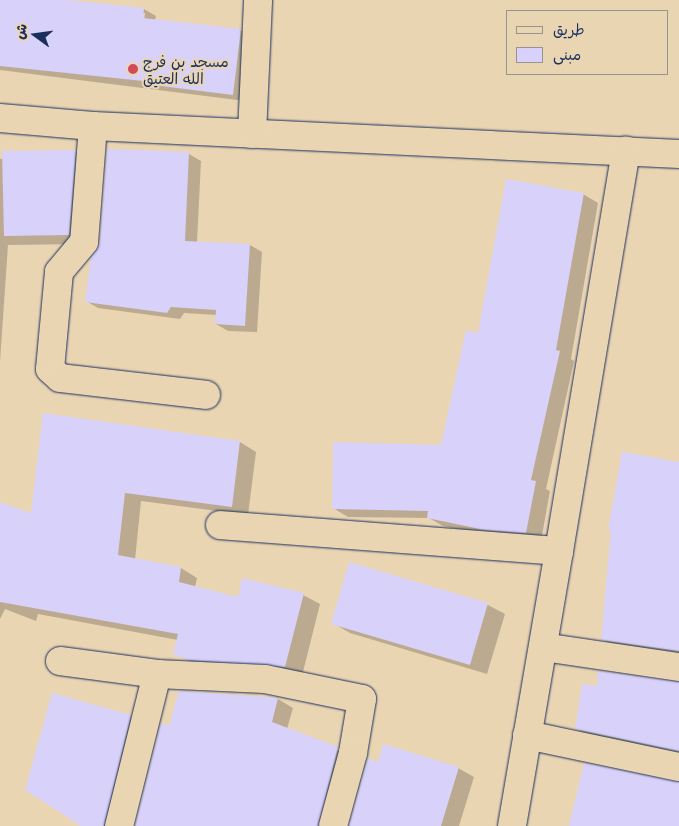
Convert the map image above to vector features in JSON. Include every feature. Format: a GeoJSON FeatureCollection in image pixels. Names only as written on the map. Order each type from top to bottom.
{"type":"FeatureCollection","features":[{"type":"Feature","properties":{"kind":"street"},"geometry":{"type":"LineString","coordinates":[[252,134],[258,0]]}},
{"type":"Feature","properties":{"kind":"street"},"geometry":{"type":"LineString","coordinates":[[0,118],[93,126],[679,154]]}},
{"type":"Feature","properties":{"kind":"street"},"geometry":{"type":"LineString","coordinates":[[93,126],[84,242],[59,272],[50,369],[60,378],[206,395]]}},
{"type":"Feature","properties":{"kind":"street"},"geometry":{"type":"LineString","coordinates":[[512,826],[626,151]]}},
{"type":"Feature","properties":{"kind":"street"},"geometry":{"type":"LineString","coordinates":[[220,525],[559,551]]}},
{"type":"Feature","properties":{"kind":"street"},"geometry":{"type":"LineString","coordinates":[[543,646],[679,667]]}},
{"type":"Feature","properties":{"kind":"street"},"geometry":{"type":"LineString","coordinates":[[60,661],[157,674],[266,679],[362,699],[353,752],[333,826]]}},
{"type":"Feature","properties":{"kind":"street"},"geometry":{"type":"LineString","coordinates":[[119,826],[157,674]]}},
{"type":"Feature","properties":{"kind":"street"},"geometry":{"type":"LineString","coordinates":[[527,735],[679,767]]}},
{"type":"Feature","properties":{"kind":"building"},"geometry":{"type":"Polygon","coordinates":[[[0,0],[67,0],[144,8],[143,18],[241,29],[233,95],[153,85],[153,82],[0,66],[0,0]]]}},
{"type":"Feature","properties":{"kind":"building"},"geometry":{"type":"Polygon","coordinates":[[[107,149],[189,152],[185,241],[250,244],[245,326],[215,324],[216,310],[171,307],[167,313],[85,302],[91,258],[100,243],[107,149]]]}},
{"type":"Feature","properties":{"kind":"building"},"geometry":{"type":"Polygon","coordinates":[[[76,150],[69,235],[4,236],[2,151],[76,150]]]}},
{"type":"Feature","properties":{"kind":"building"},"geometry":{"type":"Polygon","coordinates":[[[506,179],[584,193],[556,350],[560,351],[531,480],[536,481],[526,533],[485,530],[427,518],[428,511],[332,509],[333,442],[441,445],[466,330],[478,333],[506,179]]]}},
{"type":"Feature","properties":{"kind":"building"},"geometry":{"type":"Polygon","coordinates":[[[43,413],[240,441],[232,507],[125,493],[118,555],[181,567],[179,582],[238,597],[242,578],[304,593],[285,667],[188,660],[173,654],[178,634],[0,602],[0,502],[31,513],[43,413]]]}},
{"type":"Feature","properties":{"kind":"building"},"geometry":{"type":"Polygon","coordinates":[[[622,452],[679,462],[679,651],[601,640],[611,530],[608,530],[622,452]]]}},
{"type":"Feature","properties":{"kind":"building"},"geometry":{"type":"Polygon","coordinates":[[[349,562],[488,603],[470,665],[331,624],[349,562]]]}},
{"type":"Feature","properties":{"kind":"building"},"geometry":{"type":"Polygon","coordinates":[[[598,671],[679,682],[679,751],[575,729],[582,684],[597,686],[598,671]]]}},
{"type":"Feature","properties":{"kind":"building"},"geometry":{"type":"Polygon","coordinates":[[[179,691],[278,698],[272,722],[338,747],[318,826],[135,826],[161,723],[169,726],[179,691]]]}},
{"type":"Feature","properties":{"kind":"building"},"geometry":{"type":"Polygon","coordinates":[[[52,693],[131,715],[104,826],[81,826],[25,790],[52,693]]]}},
{"type":"Feature","properties":{"kind":"building"},"geometry":{"type":"Polygon","coordinates":[[[383,744],[459,767],[441,826],[349,826],[368,758],[378,762],[383,744]]]}},
{"type":"Feature","properties":{"kind":"building"},"geometry":{"type":"Polygon","coordinates":[[[584,763],[679,782],[679,826],[569,826],[584,763]]]}},
{"type":"Feature","properties":{"kind":"place","name":"مسجد بن فرج الله العتيق"},"geometry":{"type":"Point","coordinates":[133,69]}}]}
